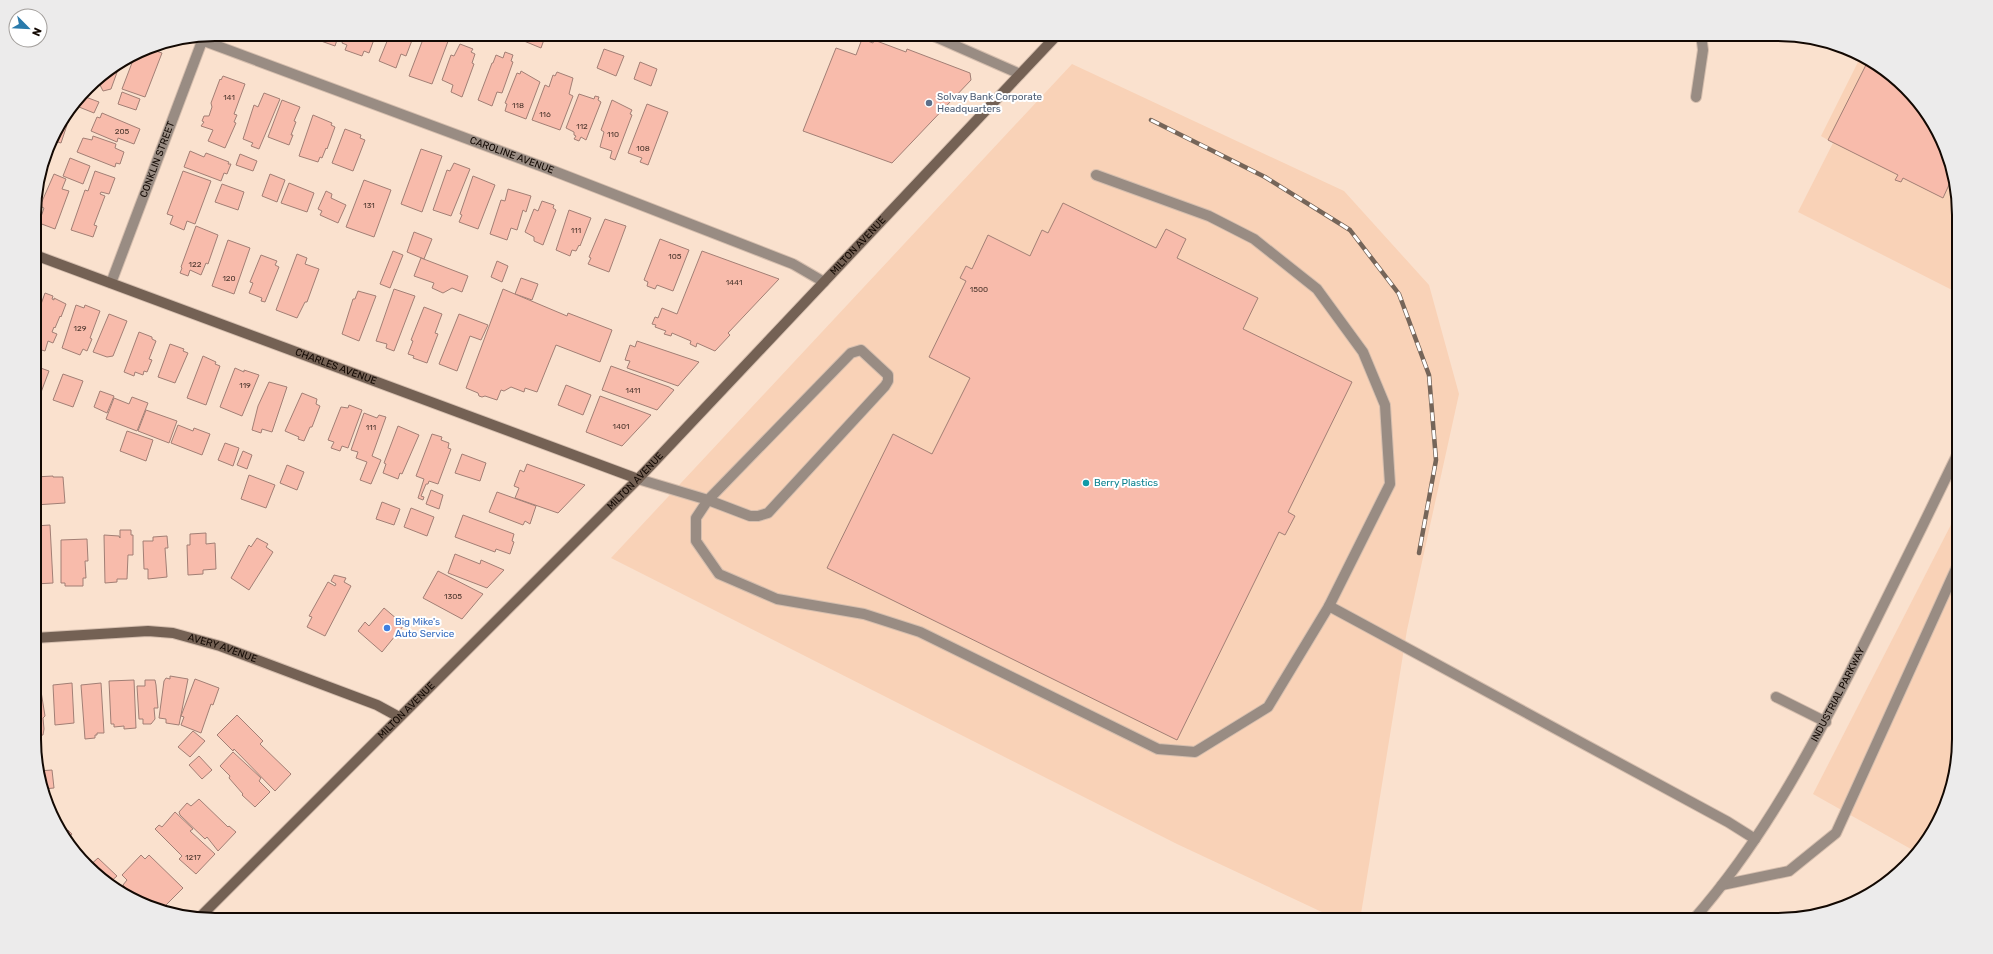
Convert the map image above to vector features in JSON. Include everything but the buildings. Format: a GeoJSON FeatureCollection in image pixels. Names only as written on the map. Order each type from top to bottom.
{"type":"FeatureCollection","features":[{"type":"Feature","properties":{"kind":"main road","name":"MILTON AVENUE"},"geometry":{"type":"LineString","coordinates":[[204,913],[638,479],[1051,41]]}},
{"type":"Feature","properties":{"kind":"main road","name":"CHARLES AVENUE"},"geometry":{"type":"LineString","coordinates":[[41,258],[638,479]]}},
{"type":"Feature","properties":{"kind":"main road","name":"AVERY AVENUE"},"geometry":{"type":"LineString","coordinates":[[41,638],[148,631],[173,633],[220,646],[377,705],[399,717]]}},
{"type":"Feature","properties":{"kind":"street","name":"CONKLIN STREET"},"geometry":{"type":"LineString","coordinates":[[111,283],[200,41]]}},
{"type":"Feature","properties":{"kind":"street","name":"CAROLINE AVENUE"},"geometry":{"type":"LineString","coordinates":[[209,41],[546,168],[793,264],[824,282]]}},
{"type":"Feature","properties":{"kind":"street"},"geometry":{"type":"LineString","coordinates":[[945,41],[1020,74]]}},
{"type":"Feature","properties":{"kind":"street"},"geometry":{"type":"LineString","coordinates":[[1696,97],[1703,50],[1702,41]]}},
{"type":"Feature","properties":{"kind":"street"},"geometry":{"type":"LineString","coordinates":[[638,479],[708,500],[750,516],[758,516],[768,513],[888,381],[888,375],[865,351],[856,350],[851,353],[708,500],[696,518],[696,541],[719,574],[777,599],[864,614],[920,632],[1158,749],[1195,752],[1268,707],[1329,606],[1390,484],[1386,405],[1363,352],[1317,289],[1254,239],[1209,216],[1096,175]]}},
{"type":"Feature","properties":{"kind":"street","name":"INDUSTRIAL PARKWAY"},"geometry":{"type":"LineString","coordinates":[[1699,913],[1722,885],[1755,839],[1789,787],[1826,722],[1952,465]]}},
{"type":"Feature","properties":{"kind":"street"},"geometry":{"type":"LineString","coordinates":[[1722,885],[1789,871],[1836,833],[1952,575]]}},
{"type":"Feature","properties":{"kind":"street"},"geometry":{"type":"LineString","coordinates":[[1329,606],[1728,822],[1755,839]]}},
{"type":"Feature","properties":{"kind":"street"},"geometry":{"type":"LineString","coordinates":[[1776,697],[1826,722]]}},
{"type":"Feature","properties":{"kind":"shaded area"},"geometry":{"type":"Polygon","coordinates":[[[1859,61],[1884,77],[1909,100],[1929,128],[1934,138],[1943,159],[1949,181],[1952,204],[1952,290],[1798,212],[1833,143],[1821,136],[1859,61]]]}},
{"type":"Feature","properties":{"kind":"shaded area"},"geometry":{"type":"Polygon","coordinates":[[[1072,64],[1344,191],[1429,285],[1459,394],[1407,630],[1361,913],[1324,913],[1177,844],[611,558],[1072,64]]]}},
{"type":"Feature","properties":{"kind":"shaded area"},"geometry":{"type":"Polygon","coordinates":[[[1952,523],[1952,750],[1949,773],[1943,795],[1929,826],[1912,850],[1813,794],[1952,523]]]}},
{"type":"Feature","properties":{"kind":"railway"},"geometry":{"type":"LineString","coordinates":[[1151,120],[1265,177],[1350,230],[1399,294],[1429,375],[1436,460],[1419,553]]}},
{"type":"Feature","properties":{"kind":"place","name":"Solvay Bank Corporate Headquarters"},"geometry":{"type":"Point","coordinates":[929,103]}},
{"type":"Feature","properties":{"kind":"place","name":"Berry Plastics"},"geometry":{"type":"Point","coordinates":[1086,483]}},
{"type":"Feature","properties":{"kind":"place","name":"Big Mike's Auto Service"},"geometry":{"type":"Point","coordinates":[387,628]}}]}
